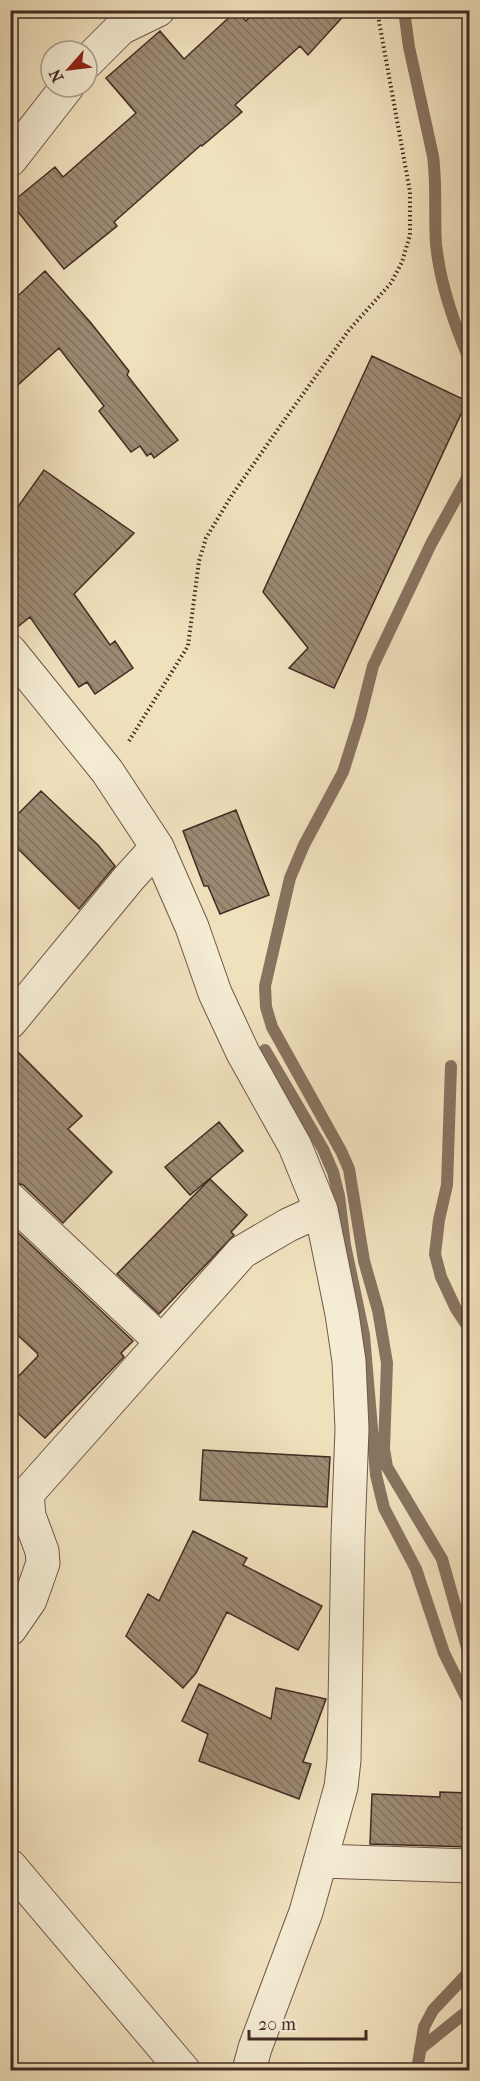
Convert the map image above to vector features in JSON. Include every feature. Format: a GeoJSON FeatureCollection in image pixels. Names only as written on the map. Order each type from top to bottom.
{"type":"FeatureCollection","features":[{"type":"Feature","properties":{"kind":"street"},"geometry":{"type":"LineString","coordinates":[[99,50],[121,28],[158,10]]}},
{"type":"Feature","properties":{"kind":"street"},"geometry":{"type":"LineString","coordinates":[[10,160],[58,99]]}},
{"type":"Feature","properties":{"kind":"street"},"geometry":{"type":"LineString","coordinates":[[10,651],[107,771],[157,847],[192,927],[215,993],[243,1053],[295,1146],[321,1210],[346,1338],[352,1429],[347,1558],[344,1760],[341,1787],[306,1912],[255,2048],[249,2070]]}},
{"type":"Feature","properties":{"kind":"street"},"geometry":{"type":"LineString","coordinates":[[10,1022],[157,847]]}},
{"type":"Feature","properties":{"kind":"street"},"geometry":{"type":"LineString","coordinates":[[10,1199],[162,1342]]}},
{"type":"Feature","properties":{"kind":"street"},"geometry":{"type":"LineString","coordinates":[[10,1629],[30,1600],[44,1563],[19,1485],[162,1342],[242,1252],[288,1225],[321,1210]]}},
{"type":"Feature","properties":{"kind":"street"},"geometry":{"type":"LineString","coordinates":[[321,1861],[470,1866]]}},
{"type":"Feature","properties":{"kind":"street"},"geometry":{"type":"LineString","coordinates":[[10,1866],[183,2070]]}},
{"type":"Feature","properties":{"kind":"path"},"geometry":{"type":"LineString","coordinates":[[107,771],[142,722],[188,646],[199,561],[207,538],[232,495],[283,422],[349,330],[391,282],[402,262],[410,235],[410,192],[377,10]]}},
{"type":"Feature","properties":{"kind":"building"},"geometry":{"type":"Polygon","coordinates":[[[257,10],[349,10],[308,55],[300,46],[235,105],[242,112],[114,222],[117,226],[64,269],[11,203],[55,167],[63,177],[136,113],[106,78],[160,31],[184,59],[236,11],[246,21],[257,10]]]}},
{"type":"Feature","properties":{"kind":"building"},"geometry":{"type":"Polygon","coordinates":[[[45,271],[129,371],[127,375],[178,440],[154,458],[151,453],[147,456],[140,446],[131,452],[99,411],[104,406],[59,348],[10,392],[10,303],[45,271]]]}},
{"type":"Feature","properties":{"kind":"building"},"geometry":{"type":"Polygon","coordinates":[[[372,356],[467,401],[334,688],[289,668],[308,648],[263,592],[372,356]]]}},
{"type":"Feature","properties":{"kind":"building"},"geometry":{"type":"Polygon","coordinates":[[[44,470],[134,533],[74,594],[110,645],[115,641],[133,668],[95,694],[87,682],[79,687],[30,617],[10,633],[10,518],[44,470]]]}},
{"type":"Feature","properties":{"kind":"building"},"geometry":{"type":"Polygon","coordinates":[[[41,791],[98,845],[115,866],[79,909],[10,841],[10,822],[41,791]]]}},
{"type":"Feature","properties":{"kind":"building"},"geometry":{"type":"Polygon","coordinates":[[[236,810],[269,895],[220,914],[208,886],[204,886],[183,831],[236,810]]]}},
{"type":"Feature","properties":{"kind":"building"},"geometry":{"type":"Polygon","coordinates":[[[10,1044],[82,1116],[68,1129],[112,1172],[63,1223],[23,1185],[10,1181],[10,1044]]]}},
{"type":"Feature","properties":{"kind":"building"},"geometry":{"type":"Polygon","coordinates":[[[219,1122],[243,1151],[190,1195],[165,1167],[219,1122]]]}},
{"type":"Feature","properties":{"kind":"building"},"geometry":{"type":"Polygon","coordinates":[[[210,1179],[247,1215],[231,1232],[234,1235],[159,1314],[117,1274],[210,1179]]]}},
{"type":"Feature","properties":{"kind":"building"},"geometry":{"type":"Polygon","coordinates":[[[10,1225],[133,1341],[121,1353],[124,1357],[45,1438],[10,1406],[10,1385],[38,1356],[10,1328],[10,1225]]]}},
{"type":"Feature","properties":{"kind":"building"},"geometry":{"type":"Polygon","coordinates":[[[203,1450],[330,1457],[327,1507],[200,1500],[203,1450]]]}},
{"type":"Feature","properties":{"kind":"building"},"geometry":{"type":"Polygon","coordinates":[[[193,1531],[247,1558],[243,1565],[322,1606],[298,1650],[227,1612],[196,1673],[183,1688],[126,1636],[148,1594],[159,1601],[193,1531]]]}},
{"type":"Feature","properties":{"kind":"building"},"geometry":{"type":"Polygon","coordinates":[[[199,1684],[271,1719],[276,1688],[326,1699],[303,1762],[311,1764],[299,1799],[199,1761],[208,1734],[182,1721],[199,1684]]]}},
{"type":"Feature","properties":{"kind":"building"},"geometry":{"type":"Polygon","coordinates":[[[440,1792],[470,1793],[470,1847],[370,1844],[372,1794],[440,1797],[440,1792]]]}},
{"type":"Feature","properties":{"kind":"waterway"},"geometry":{"type":"LineString","coordinates":[[404,10],[409,47],[433,156],[436,244],[441,274],[453,318],[470,361]]}},
{"type":"Feature","properties":{"kind":"waterway"},"geometry":{"type":"LineString","coordinates":[[470,473],[431,544],[373,666],[343,772],[304,845],[290,878],[265,986],[266,1007],[272,1027],[349,1169],[364,1261],[378,1310],[387,1363],[384,1449],[387,1467],[442,1559],[470,1658]]}},
{"type":"Feature","properties":{"kind":"waterway"},"geometry":{"type":"LineString","coordinates":[[265,1050],[323,1149],[333,1172],[339,1196],[345,1245],[364,1335],[376,1475],[384,1508],[416,1569],[444,1653],[470,1705]]}},
{"type":"Feature","properties":{"kind":"waterway"},"geometry":{"type":"LineString","coordinates":[[451,1066],[447,1185],[439,1220],[435,1254],[441,1277],[456,1309],[470,1330]]}},
{"type":"Feature","properties":{"kind":"waterway"},"geometry":{"type":"LineString","coordinates":[[417,2070],[424,2027],[433,2010],[470,1971]]}},
{"type":"Feature","properties":{"kind":"waterway"},"geometry":{"type":"LineString","coordinates":[[420,2049],[470,2009]]}}]}
